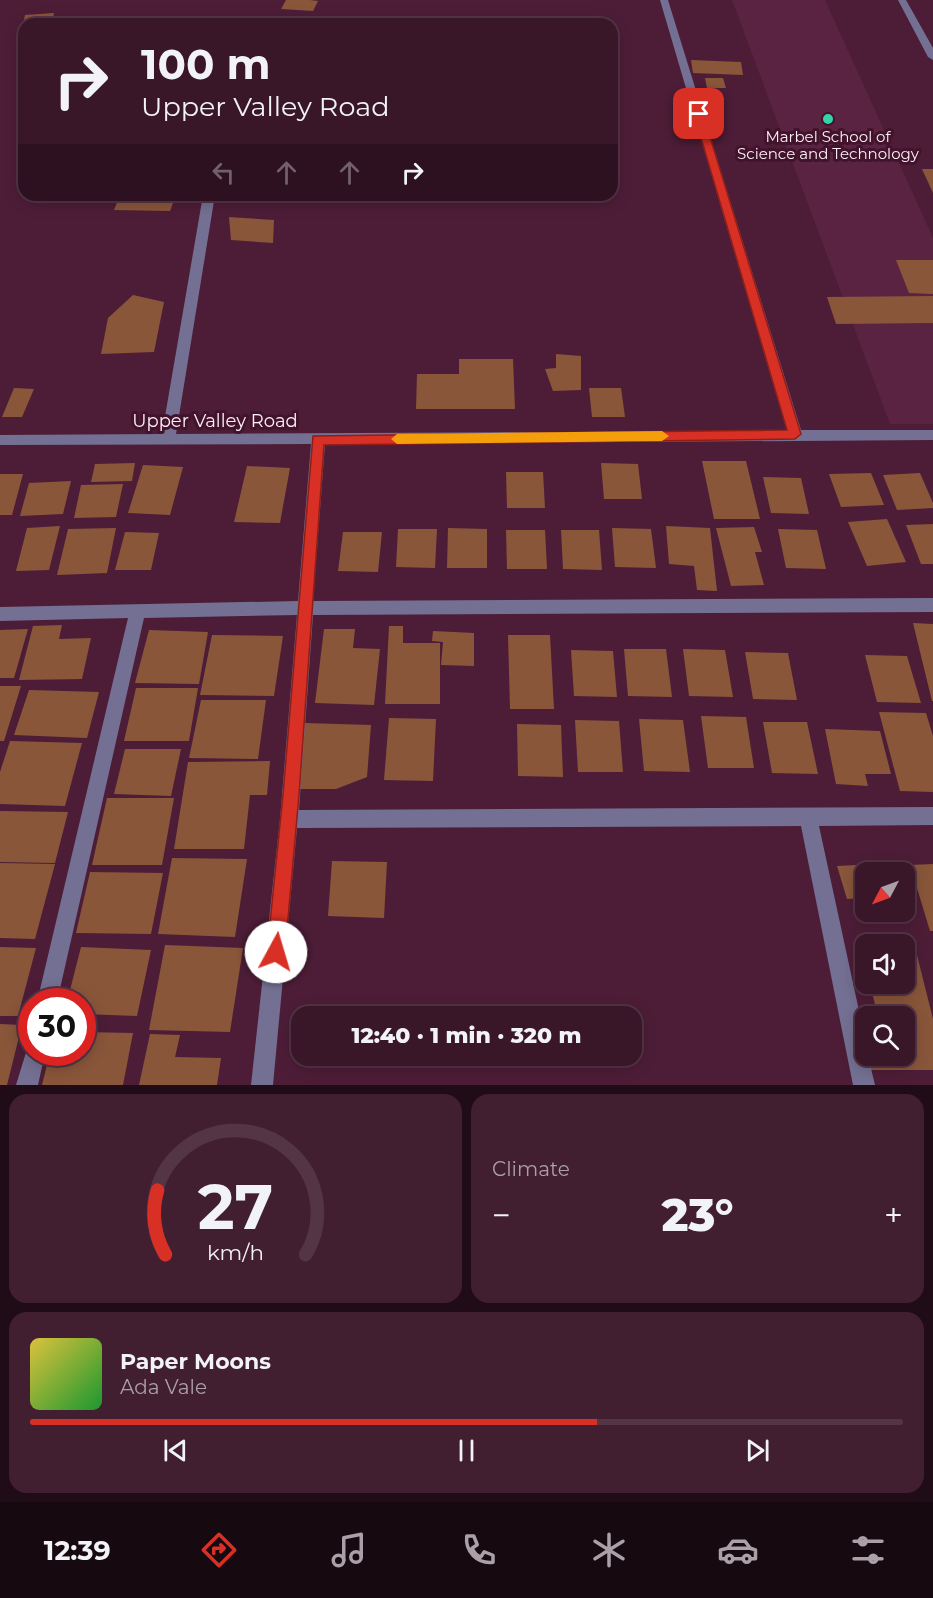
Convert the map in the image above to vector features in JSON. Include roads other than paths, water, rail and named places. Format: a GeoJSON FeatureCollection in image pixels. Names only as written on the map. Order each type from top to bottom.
{"type":"FeatureCollection","features":[{"type":"Feature","properties":{"kind":"street"},"geometry":{"type":"LineString","coordinates":[[664,0],[795,434]]}},
{"type":"Feature","properties":{"kind":"street"},"geometry":{"type":"LineString","coordinates":[[902,0],[933,57]]}},
{"type":"Feature","properties":{"kind":"street"},"geometry":{"type":"LineString","coordinates":[[168,438],[208,201]]}},
{"type":"Feature","properties":{"kind":"street","name":"Upper Valley Road"},"geometry":{"type":"LineString","coordinates":[[0,440],[933,435]]}},
{"type":"Feature","properties":{"kind":"street"},"geometry":{"type":"LineString","coordinates":[[262,1085],[289,819],[318,440]]}},
{"type":"Feature","properties":{"kind":"street"},"geometry":{"type":"LineString","coordinates":[[0,614],[306,608],[933,605]]}},
{"type":"Feature","properties":{"kind":"street"},"geometry":{"type":"LineString","coordinates":[[50,988],[138,610]]}},
{"type":"Feature","properties":{"kind":"street"},"geometry":{"type":"LineString","coordinates":[[808,816],[864,1085]]}},
{"type":"Feature","properties":{"kind":"street"},"geometry":{"type":"LineString","coordinates":[[289,819],[933,816]]}},
{"type":"Feature","properties":{"kind":"street"},"geometry":{"type":"LineString","coordinates":[[27,1085],[32,1066]]}},
{"type":"Feature","properties":{"kind":"place","name":"Marbel School of Science and Technology"},"geometry":{"type":"Point","coordinates":[828,119]}}]}
